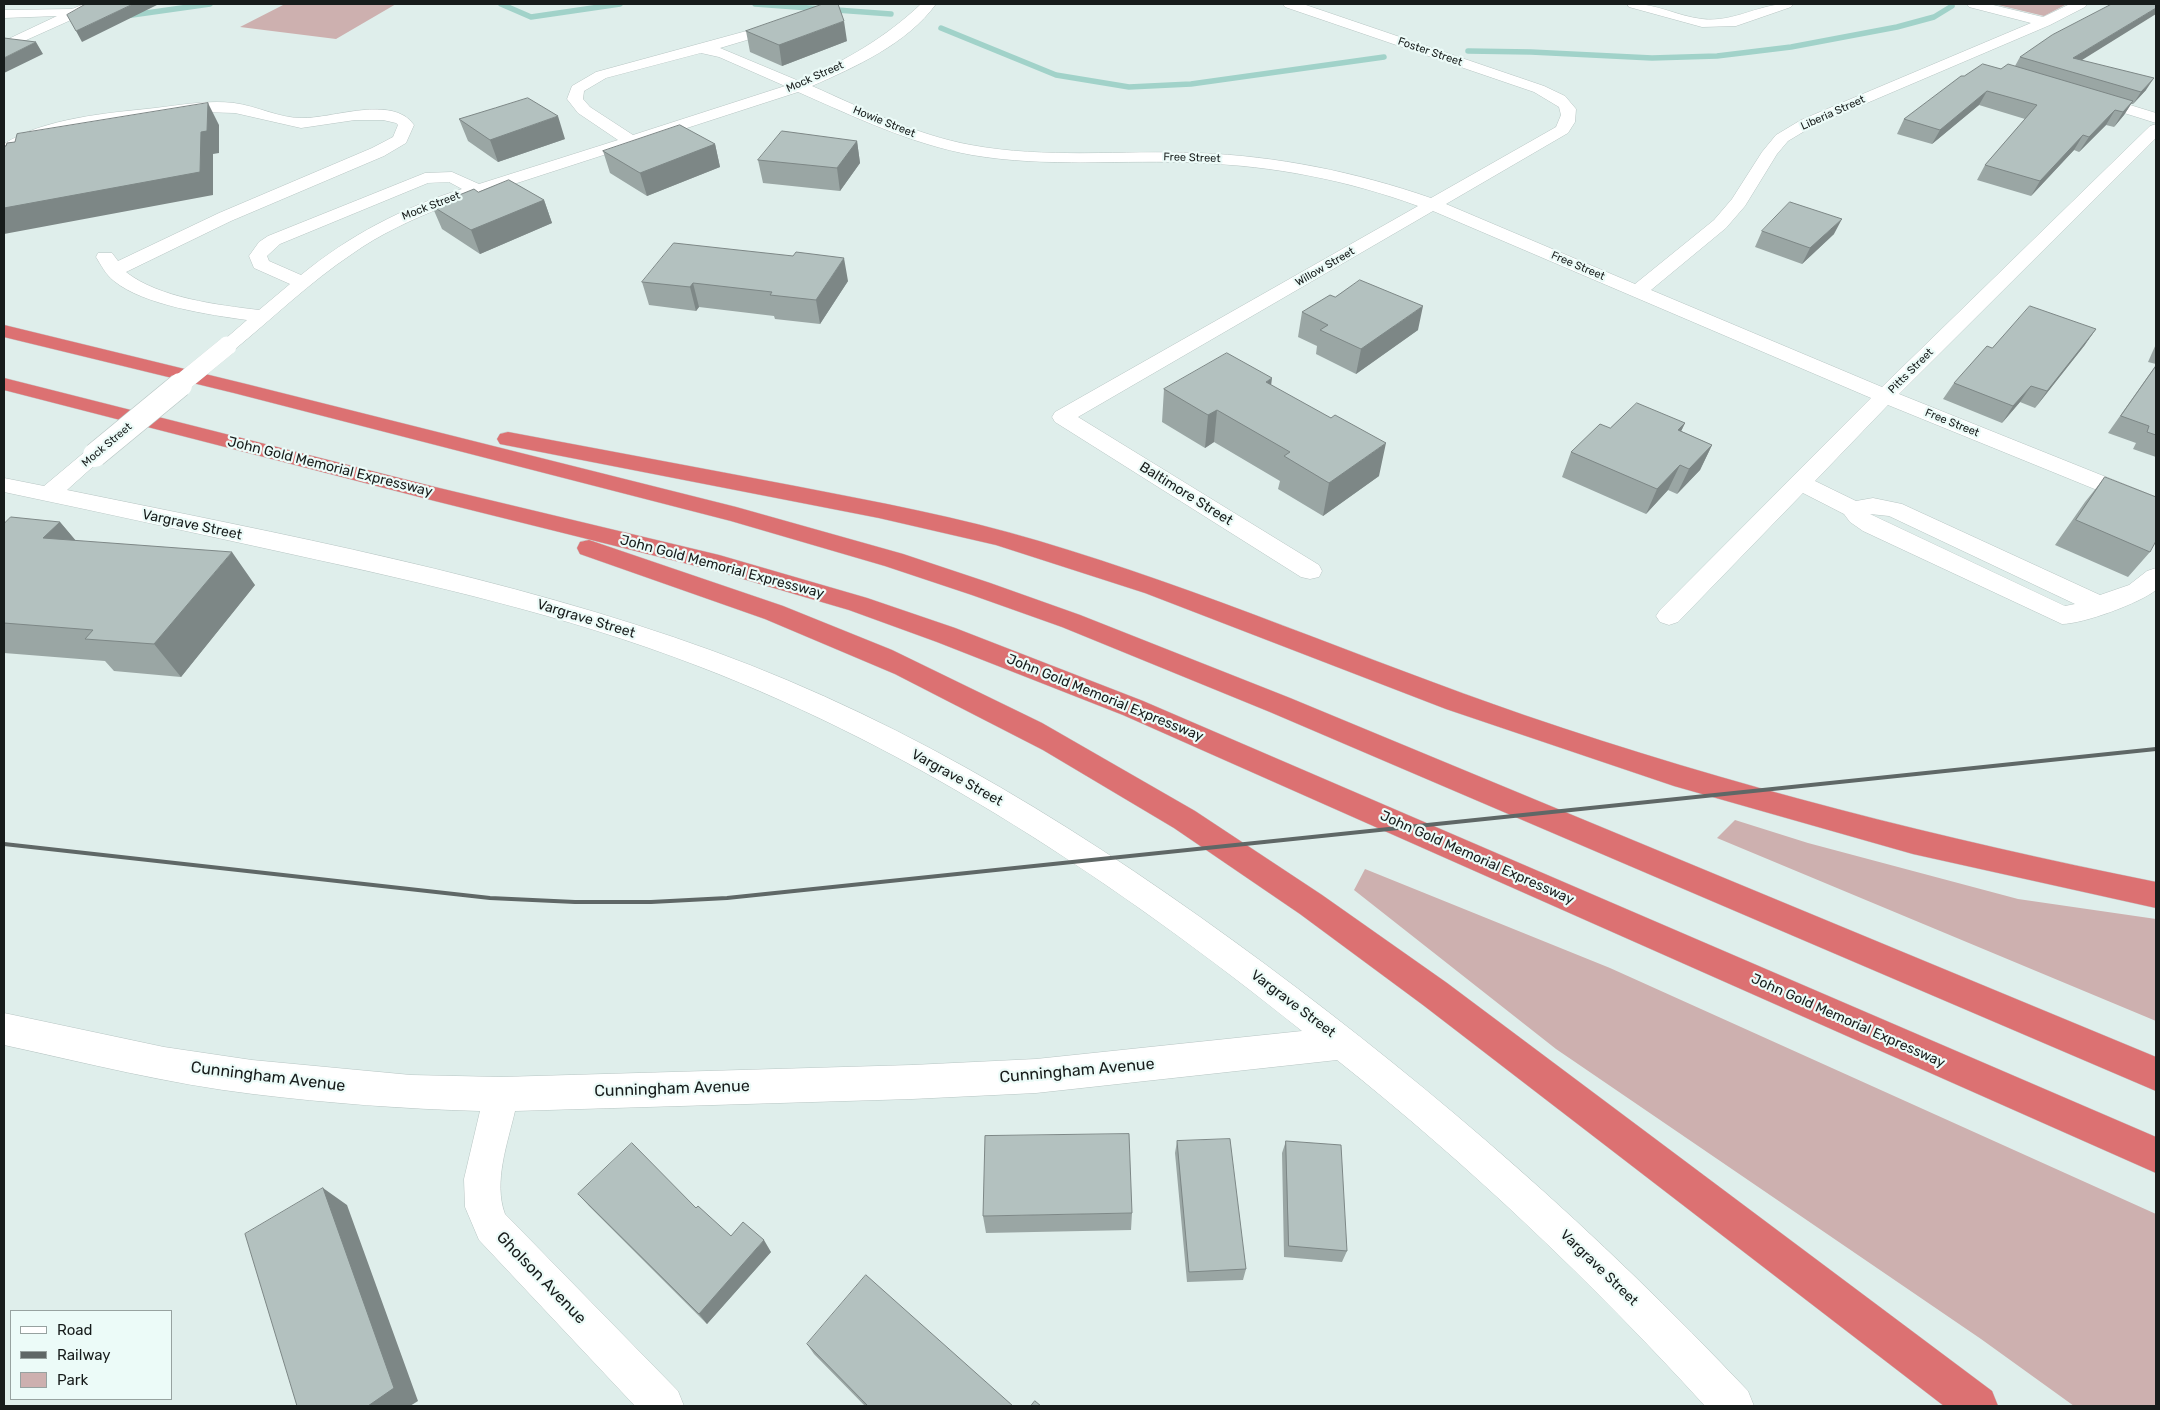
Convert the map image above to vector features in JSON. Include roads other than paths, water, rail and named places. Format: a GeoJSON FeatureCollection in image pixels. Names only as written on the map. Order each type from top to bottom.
{"type":"FeatureCollection","features":[{"type":"Feature","properties":{"kind":"highway"},"geometry":{"type":"LineString","coordinates":[[4,331],[240,388],[774,525],[894,560],[1062,618],[1280,705],[2156,1074]]}},
{"type":"Feature","properties":{"kind":"highway","name":"John Gold Memorial Expressway"},"geometry":{"type":"LineString","coordinates":[[4,384],[434,494],[776,578],[858,604],[1036,668],[1239,753],[2156,1155]]}},
{"type":"Feature","properties":{"kind":"highway"},"geometry":{"type":"LineString","coordinates":[[240,388],[888,512],[961,528],[1108,571],[1407,684],[1624,760],[1751,798],[1965,855],[2156,895]]}},
{"type":"Feature","properties":{"kind":"highway"},"geometry":{"type":"LineString","coordinates":[[434,494],[736,599],[882,656],[1054,743],[1154,801],[1246,860],[1354,934],[1472,1021],[1977,1406]]}},
{"type":"Feature","properties":{"kind":"street"},"geometry":{"type":"LineString","coordinates":[[4,46],[95,4]]}},
{"type":"Feature","properties":{"kind":"street","name":"Mock Street"},"geometry":{"type":"LineString","coordinates":[[48,494],[303,282],[335,257],[375,231],[430,205],[799,86],[871,51],[909,24],[929,4]]}},
{"type":"Feature","properties":{"kind":"street"},"geometry":{"type":"LineString","coordinates":[[1634,4],[1702,24],[1736,22],[1786,4]]}},
{"type":"Feature","properties":{"kind":"street"},"geometry":{"type":"LineString","coordinates":[[1974,4],[2045,22]]}},
{"type":"Feature","properties":{"kind":"street","name":"Liberia Street"},"geometry":{"type":"LineString","coordinates":[[1638,291],[1720,224],[1739,202],[1755,172],[1782,138],[1806,123],[2045,22],[2080,4]]}},
{"type":"Feature","properties":{"kind":"street","name":"Foster Street"},"geometry":{"type":"LineString","coordinates":[[1303,5],[1539,89],[1557,97],[1567,107]]}},
{"type":"Feature","properties":{"kind":"street"},"geometry":{"type":"LineString","coordinates":[[4,14],[78,12]]}},
{"type":"Feature","properties":{"kind":"street"},"geometry":{"type":"LineString","coordinates":[[631,141],[584,110],[575,99],[576,89],[601,75],[702,49],[772,28]]}},
{"type":"Feature","properties":{"kind":"street","name":"Howie Street"},"geometry":{"type":"LineString","coordinates":[[702,49],[723,53],[899,129],[941,143],[972,150]]}},
{"type":"Feature","properties":{"kind":"street"},"geometry":{"type":"LineString","coordinates":[[1958,59],[1977,65]]}},
{"type":"Feature","properties":{"kind":"street"},"geometry":{"type":"LineString","coordinates":[[2081,96],[2156,118]]}},
{"type":"Feature","properties":{"kind":"street"},"geometry":{"type":"LineString","coordinates":[[4,151],[21,140],[86,120],[203,106],[235,108],[301,123],[355,115],[383,115],[401,119],[406,126],[400,140],[378,152],[225,217],[109,263],[131,284],[185,304],[263,316]]}},
{"type":"Feature","properties":{"kind":"street","name":"Willow Street"},"geometry":{"type":"LineString","coordinates":[[1063,417],[1562,130],[1571,117],[1567,107]]}},
{"type":"Feature","properties":{"kind":"street","name":"Pitts Street"},"geometry":{"type":"LineString","coordinates":[[1669,616],[1885,396],[2156,129]]}},
{"type":"Feature","properties":{"kind":"street","name":"Free Street"},"geometry":{"type":"LineString","coordinates":[[972,150],[1053,158],[1165,157],[1273,163],[1340,175],[1395,190],[1885,396],[2156,506]]}},
{"type":"Feature","properties":{"kind":"street"},"geometry":{"type":"LineString","coordinates":[[303,282],[261,264],[258,256],[265,246],[297,230],[426,178],[452,176],[477,190]]}},
{"type":"Feature","properties":{"kind":"street","name":"Baltimore Street"},"geometry":{"type":"LineString","coordinates":[[1063,417],[1310,571]]}},
{"type":"Feature","properties":{"kind":"street"},"geometry":{"type":"LineString","coordinates":[[1801,483],[1853,509],[1858,517],[1871,525],[2062,615],[2073,615],[2138,591],[2156,577]]}},
{"type":"Feature","properties":{"kind":"street","name":"Vargrave Street"},"geometry":{"type":"LineString","coordinates":[[4,485],[500,592],[640,635],[710,660],[786,692],[939,767],[1016,811],[1088,856],[1175,917],[1344,1043],[1428,1112],[1595,1263],[1690,1359],[1733,1406]]}},
{"type":"Feature","properties":{"kind":"street"},"geometry":{"type":"LineString","coordinates":[[204,552],[230,533]]}},
{"type":"Feature","properties":{"kind":"street","name":"Cunningham Avenue"},"geometry":{"type":"LineString","coordinates":[[4,1028],[164,1063],[252,1077],[411,1092],[502,1094],[912,1082],[1036,1076],[1344,1043]]}},
{"type":"Feature","properties":{"kind":"street","name":"Gholson Avenue"},"geometry":{"type":"LineString","coordinates":[[502,1094],[482,1179],[484,1207],[492,1227],[663,1406]]}},
{"type":"Feature","properties":{"kind":"waterway"},"geometry":{"type":"LineString","coordinates":[[125,16],[210,4]]}},
{"type":"Feature","properties":{"kind":"waterway"},"geometry":{"type":"LineString","coordinates":[[501,4],[531,17],[620,4]]}},
{"type":"Feature","properties":{"kind":"waterway"},"geometry":{"type":"LineString","coordinates":[[755,4],[891,14]]}},
{"type":"Feature","properties":{"kind":"waterway"},"geometry":{"type":"LineString","coordinates":[[1468,51],[1652,58],[1717,56],[1791,47],[1897,27],[1934,17],[1952,6]]}},
{"type":"Feature","properties":{"kind":"waterway"},"geometry":{"type":"LineString","coordinates":[[941,28],[1056,75],[1129,87],[1191,84],[1384,57]]}},
{"type":"Feature","properties":{"kind":"railway"},"geometry":{"type":"LineString","coordinates":[[4,844],[490,898],[575,902],[651,902],[727,898],[2156,749]]}}]}
